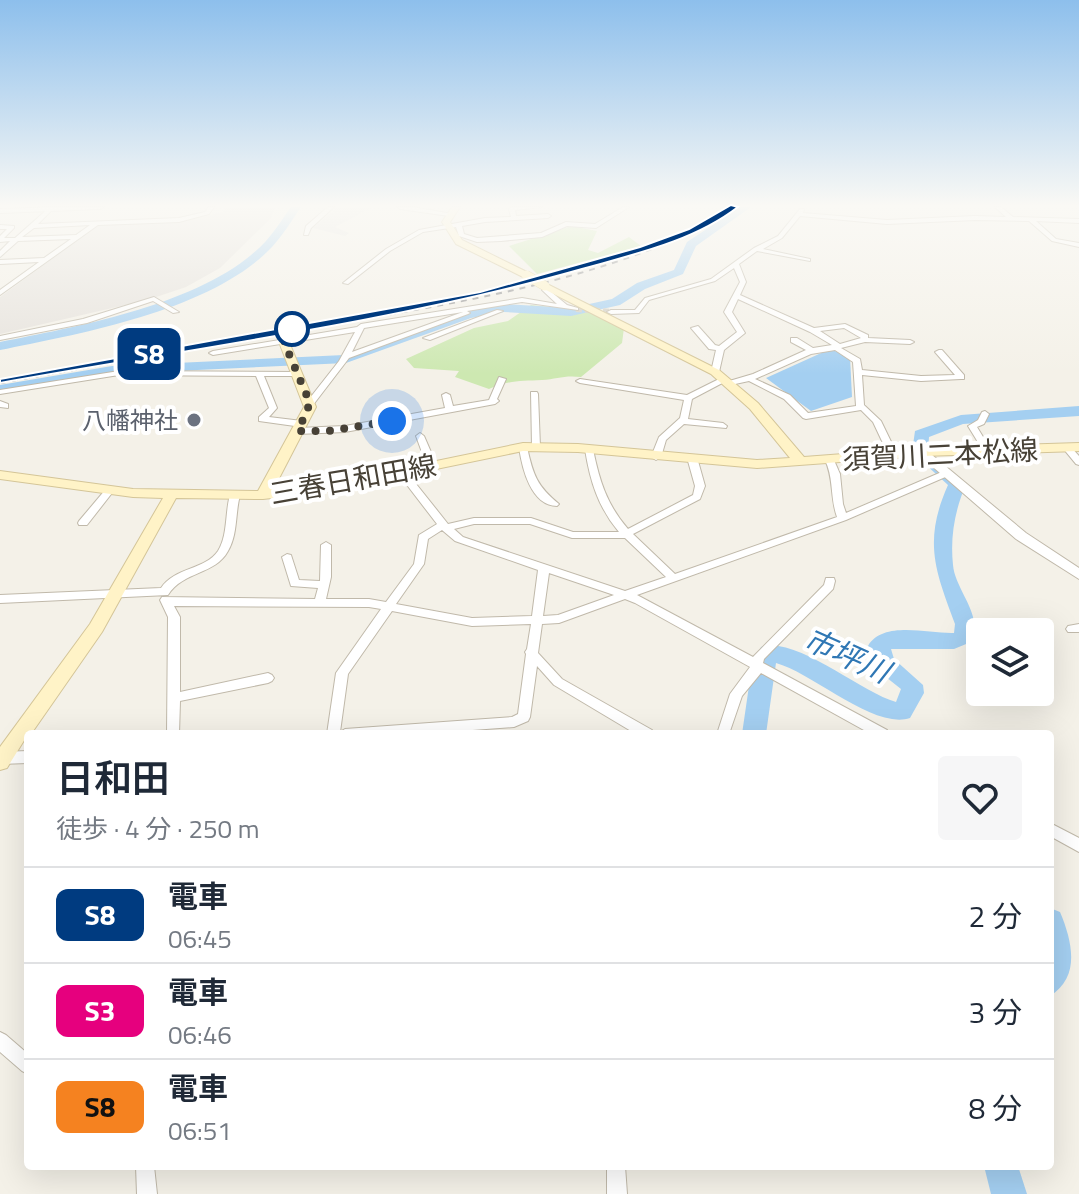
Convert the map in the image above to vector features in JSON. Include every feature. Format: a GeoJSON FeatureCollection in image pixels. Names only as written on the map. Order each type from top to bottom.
{"type":"FeatureCollection","features":[{"type":"Feature","properties":{"kind":"main road"},"geometry":{"type":"LineString","coordinates":[[501,263],[723,379],[801,462]]}},
{"type":"Feature","properties":{"kind":"main road"},"geometry":{"type":"LineString","coordinates":[[263,495],[300,428],[310,403],[284,342]]}},
{"type":"Feature","properties":{"kind":"main road","name":"三春日和田線"},"geometry":{"type":"LineString","coordinates":[[171,495],[263,495],[325,488],[530,447],[589,449],[693,461],[801,462]]}},
{"type":"Feature","properties":{"kind":"main road","name":"須賀川二本松線"},"geometry":{"type":"LineString","coordinates":[[801,462],[922,452],[1072,447]]}},
{"type":"Feature","properties":{"kind":"main road"},"geometry":{"type":"LineString","coordinates":[[0,475],[109,491],[171,495],[118,592],[1,759]]}},
{"type":"Feature","properties":{"kind":"street"},"geometry":{"type":"LineString","coordinates":[[0,293],[39,263]]}},
{"type":"Feature","properties":{"kind":"street"},"geometry":{"type":"LineString","coordinates":[[346,283],[374,263]]}},
{"type":"Feature","properties":{"kind":"street"},"geometry":{"type":"LineString","coordinates":[[611,312],[637,312],[647,299],[709,283],[739,263]]}},
{"type":"Feature","properties":{"kind":"street"},"geometry":{"type":"LineString","coordinates":[[695,328],[712,347],[720,349],[741,335],[728,311],[743,276],[736,265]]}},
{"type":"Feature","properties":{"kind":"street"},"geometry":{"type":"LineString","coordinates":[[548,287],[545,290],[565,307]]}},
{"type":"Feature","properties":{"kind":"street"},"geometry":{"type":"LineString","coordinates":[[737,296],[813,330],[835,347],[852,355],[857,361],[860,406],[877,421],[892,454]]}},
{"type":"Feature","properties":{"kind":"street"},"geometry":{"type":"LineString","coordinates":[[0,338],[84,321],[154,299],[175,312]]}},
{"type":"Feature","properties":{"kind":"street"},"geometry":{"type":"LineString","coordinates":[[213,353],[522,300],[576,309]]}},
{"type":"Feature","properties":{"kind":"street"},"geometry":{"type":"LineString","coordinates":[[347,356],[495,307]]}},
{"type":"Feature","properties":{"kind":"street"},"geometry":{"type":"LineString","coordinates":[[427,338],[445,326]]}},
{"type":"Feature","properties":{"kind":"street"},"geometry":{"type":"LineString","coordinates":[[813,330],[848,326],[858,331],[865,340]]}},
{"type":"Feature","properties":{"kind":"street"},"geometry":{"type":"LineString","coordinates":[[310,403],[347,356],[357,329]]}},
{"type":"Feature","properties":{"kind":"street"},"geometry":{"type":"LineString","coordinates":[[794,340],[812,351]]}},
{"type":"Feature","properties":{"kind":"street"},"geometry":{"type":"LineString","coordinates":[[752,380],[812,351],[865,340],[910,342]]}},
{"type":"Feature","properties":{"kind":"street"},"geometry":{"type":"LineString","coordinates":[[720,349],[723,379]]}},
{"type":"Feature","properties":{"kind":"street"},"geometry":{"type":"LineString","coordinates":[[858,372],[881,373],[913,381],[961,377],[939,352]]}},
{"type":"Feature","properties":{"kind":"street"},"geometry":{"type":"LineString","coordinates":[[0,392],[110,373],[297,374]]}},
{"type":"Feature","properties":{"kind":"street"},"geometry":{"type":"LineString","coordinates":[[260,375],[273,408],[262,419],[300,428],[345,429],[494,401],[502,379]]}},
{"type":"Feature","properties":{"kind":"street"},"geometry":{"type":"LineString","coordinates":[[580,381],[688,398],[723,379],[752,380],[787,397],[806,416],[860,406]]}},
{"type":"Feature","properties":{"kind":"street"},"geometry":{"type":"LineString","coordinates":[[534,394],[530,447],[533,480],[548,502],[554,504]]}},
{"type":"Feature","properties":{"kind":"street"},"geometry":{"type":"LineString","coordinates":[[446,395],[450,410]]}},
{"type":"Feature","properties":{"kind":"street"},"geometry":{"type":"LineString","coordinates":[[656,457],[662,439],[683,421],[688,398]]}},
{"type":"Feature","properties":{"kind":"street"},"geometry":{"type":"LineString","coordinates":[[985,414],[981,422],[972,426],[987,450]]}},
{"type":"Feature","properties":{"kind":"street"},"geometry":{"type":"LineString","coordinates":[[683,421],[723,426]]}},
{"type":"Feature","properties":{"kind":"street"},"geometry":{"type":"LineString","coordinates":[[420,436],[432,466]]}},
{"type":"Feature","properties":{"kind":"street"},"geometry":{"type":"LineString","coordinates":[[1072,447],[1079,462]]}},
{"type":"Feature","properties":{"kind":"street"},"geometry":{"type":"LineString","coordinates":[[589,449],[599,499],[626,534],[672,577]]}},
{"type":"Feature","properties":{"kind":"street"},"geometry":{"type":"LineString","coordinates":[[922,452],[1036,548],[1079,574]]}},
{"type":"Feature","properties":{"kind":"street"},"geometry":{"type":"LineString","coordinates":[[830,460],[839,475],[838,502],[843,518]]}},
{"type":"Feature","properties":{"kind":"street"},"geometry":{"type":"LineString","coordinates":[[334,730],[342,673],[367,633],[379,625],[419,564],[423,537],[444,526],[468,521],[531,521],[572,535],[626,534],[697,497],[700,486],[693,461]]}},
{"type":"Feature","properties":{"kind":"street"},"geometry":{"type":"LineString","coordinates":[[402,472],[444,526],[459,539],[627,595],[875,730]]}},
{"type":"Feature","properties":{"kind":"street"},"geometry":{"type":"LineString","coordinates":[[0,599],[118,592],[319,604],[369,603],[462,622],[559,619],[843,518],[947,473]]}},
{"type":"Feature","properties":{"kind":"street"},"geometry":{"type":"LineString","coordinates":[[83,523],[109,491]]}},
{"type":"Feature","properties":{"kind":"street"},"geometry":{"type":"LineString","coordinates":[[173,730],[175,635],[167,597],[173,580],[220,557],[227,541],[235,495]]}},
{"type":"Feature","properties":{"kind":"street"},"geometry":{"type":"LineString","coordinates":[[319,604],[325,585],[326,545]]}},
{"type":"Feature","properties":{"kind":"street"},"geometry":{"type":"LineString","coordinates":[[287,557],[295,583],[325,585]]}},
{"type":"Feature","properties":{"kind":"street"},"geometry":{"type":"LineString","coordinates":[[401,730],[514,722],[524,717],[534,621],[544,567]]}},
{"type":"Feature","properties":{"kind":"street"},"geometry":{"type":"LineString","coordinates":[[724,730],[736,694],[755,672],[756,665],[785,627],[829,586],[830,581]]}},
{"type":"Feature","properties":{"kind":"street"},"geometry":{"type":"LineString","coordinates":[[531,652],[558,682],[640,730]]}},
{"type":"Feature","properties":{"kind":"street"},"geometry":{"type":"LineString","coordinates":[[173,698],[268,678]]}},
{"type":"Feature","properties":{"kind":"street"},"geometry":{"type":"LineString","coordinates":[[1,759],[24,757]]}},
{"type":"Feature","properties":{"kind":"street"},"geometry":{"type":"LineString","coordinates":[[1054,831],[1079,845]]}},
{"type":"Feature","properties":{"kind":"street"},"geometry":{"type":"LineString","coordinates":[[0,1041],[24,1062]]}},
{"type":"Feature","properties":{"kind":"street"},"geometry":{"type":"LineString","coordinates":[[143,1170],[147,1194]]}},
{"type":"Feature","properties":{"kind":"street"},"geometry":{"type":"LineString","coordinates":[[616,1170],[617,1194]]}},
{"type":"Feature","properties":{"kind":"shaded area"},"geometry":{"type":"Polygon","coordinates":[[[47,263],[225,263],[186,287],[147,300],[0,334],[0,297],[47,263]]]}},
{"type":"Feature","properties":{"kind":"green space"},"geometry":{"type":"Polygon","coordinates":[[[526,263],[579,263],[537,274],[526,263]]]}},
{"type":"Feature","properties":{"kind":"green space"},"geometry":{"type":"Polygon","coordinates":[[[531,305],[587,311],[624,328],[622,343],[581,377],[515,382],[489,389],[455,377],[459,371],[414,368],[406,359],[474,328],[508,321],[531,305]]]}},
{"type":"Feature","properties":{"kind":"water"},"geometry":{"type":"Polygon","coordinates":[[[830,349],[850,357],[852,397],[811,411],[766,378],[830,349]]]}},
{"type":"Feature","properties":{"kind":"waterway"},"geometry":{"type":"LineString","coordinates":[[0,346],[84,329],[202,291],[247,263]]}},
{"type":"Feature","properties":{"kind":"waterway"},"geometry":{"type":"LineString","coordinates":[[0,389],[112,370],[346,359],[468,315],[504,308],[571,312],[616,302],[641,286],[679,272],[683,263]]}},
{"type":"Feature","properties":{"kind":"waterway","name":"市坪川"},"geometry":{"type":"LineString","coordinates":[[755,730],[762,672],[769,653],[787,657],[888,710],[902,712],[913,693],[912,685],[885,664],[879,646],[889,639],[954,641],[964,637],[965,624],[943,567],[945,512],[957,484],[920,452],[921,434],[961,420],[1079,411]]}},
{"type":"Feature","properties":{"kind":"waterway","name":"市坪川"},"geometry":{"type":"LineString","coordinates":[[1054,933],[1063,958],[1063,970],[1054,978]]}},
{"type":"Feature","properties":{"kind":"waterway","name":"市坪川"},"geometry":{"type":"LineString","coordinates":[[1002,1170],[1009,1194]]}},
{"type":"Feature","properties":{"kind":"tunnel"},"geometry":{"type":"LineString","coordinates":[[576,309],[611,312]]}},
{"type":"Feature","properties":{"kind":"railway"},"geometry":{"type":"LineString","coordinates":[[0,383],[438,306],[543,283],[612,263]]}},
{"type":"Feature","properties":{"kind":"train","name":"S8"},"geometry":{"type":"LineString","coordinates":[[0,379],[450,302],[602,263]]}},
{"type":"Feature","properties":{"kind":"place","name":"八幡神社"},"geometry":{"type":"Point","coordinates":[194,420]}},
{"type":"Feature","properties":{"kind":"route"},"geometry":{"type":"LineString","coordinates":[[292,329],[284,342],[310,403],[298,431],[329,431],[392,421]]}}]}
